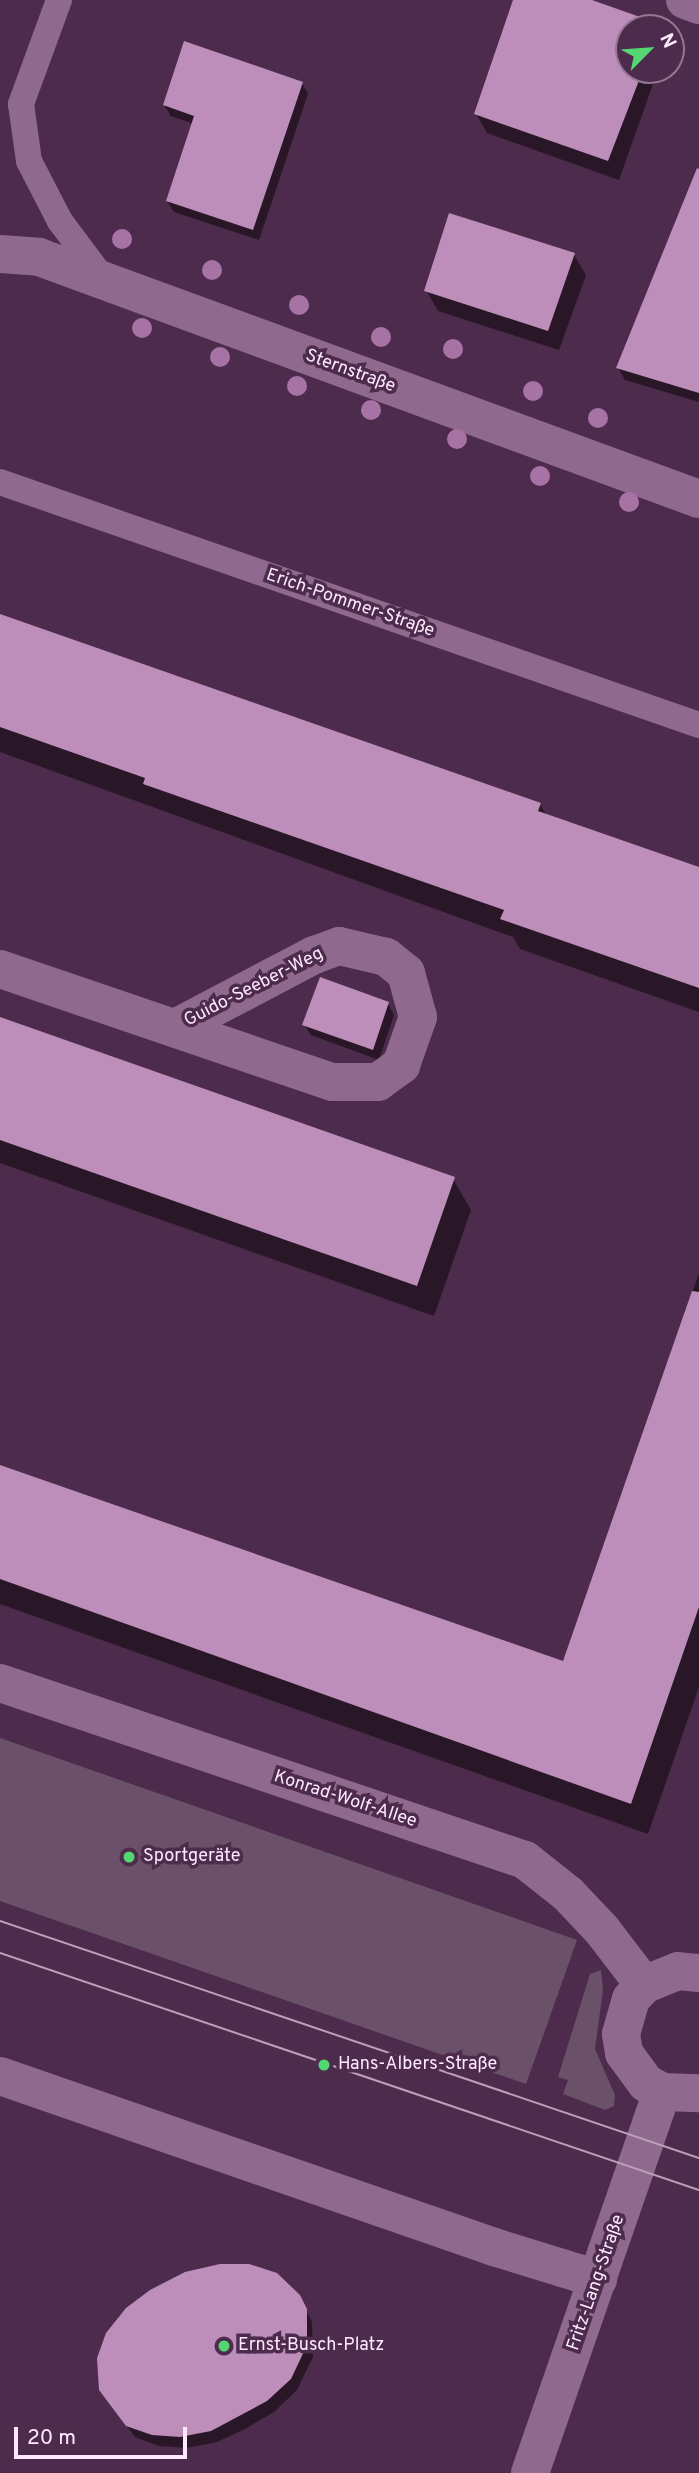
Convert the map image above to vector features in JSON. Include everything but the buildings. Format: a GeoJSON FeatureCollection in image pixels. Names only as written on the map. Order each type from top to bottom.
{"type":"FeatureCollection","features":[{"type":"Feature","properties":{"kind":"street"},"geometry":{"type":"LineString","coordinates":[[685,0],[699,5]]}},
{"type":"Feature","properties":{"kind":"street","name":"Sternstraße"},"geometry":{"type":"LineString","coordinates":[[0,254],[39,257],[108,285],[699,499]]}},
{"type":"Feature","properties":{"kind":"street","name":"Guido-Seeber-Weg"},"geometry":{"type":"LineString","coordinates":[[0,969],[332,1082],[378,1082],[401,1065],[418,1017],[407,973],[386,957],[339,946],[314,955],[175,1028]]}},
{"type":"Feature","properties":{"kind":"street","name":"Konrad-Wolf-Allee"},"geometry":{"type":"LineString","coordinates":[[0,1683],[525,1860],[585,1912],[644,1985]]}},
{"type":"Feature","properties":{"kind":"street"},"geometry":{"type":"LineString","coordinates":[[699,1973],[678,1971],[644,1985],[631,1999],[621,2034],[633,2069],[662,2092],[699,2093]]}},
{"type":"Feature","properties":{"kind":"street"},"geometry":{"type":"LineString","coordinates":[[0,2076],[494,2248],[598,2279]]}},
{"type":"Feature","properties":{"kind":"street","name":"Fritz-Lang-Straße"},"geometry":{"type":"LineString","coordinates":[[530,2473],[662,2092]]}},
{"type":"Feature","properties":{"kind":"lane"},"geometry":{"type":"LineString","coordinates":[[59,0],[21,104],[29,161],[60,221],[108,285]]}},
{"type":"Feature","properties":{"kind":"lane","name":"Erich-Pommer-Straße"},"geometry":{"type":"LineString","coordinates":[[0,482],[699,725]]}},
{"type":"Feature","properties":{"kind":"shaded area"},"geometry":{"type":"Polygon","coordinates":[[[0,1738],[577,1940],[526,2084],[0,1901],[0,1738]]]}},
{"type":"Feature","properties":{"kind":"shaded area"},"geometry":{"type":"Polygon","coordinates":[[[601,1970],[603,1990],[595,2049],[615,2095],[614,2106],[605,2110],[563,2094],[568,2080],[558,2077],[590,1974],[601,1970]]]}},
{"type":"Feature","properties":{"kind":"tram line"},"geometry":{"type":"LineString","coordinates":[[0,1921],[699,2158]]}},
{"type":"Feature","properties":{"kind":"tram line"},"geometry":{"type":"LineString","coordinates":[[0,1953],[699,2190]]}},
{"type":"Feature","properties":{"kind":"place","name":"Sportgeräte"},"geometry":{"type":"Point","coordinates":[129,1857]}},
{"type":"Feature","properties":{"kind":"place","name":"Hans-Albers-Straße"},"geometry":{"type":"Point","coordinates":[324,2065]}},
{"type":"Feature","properties":{"kind":"place","name":"Ernst-Busch-Platz"},"geometry":{"type":"Point","coordinates":[224,2346]}}]}
